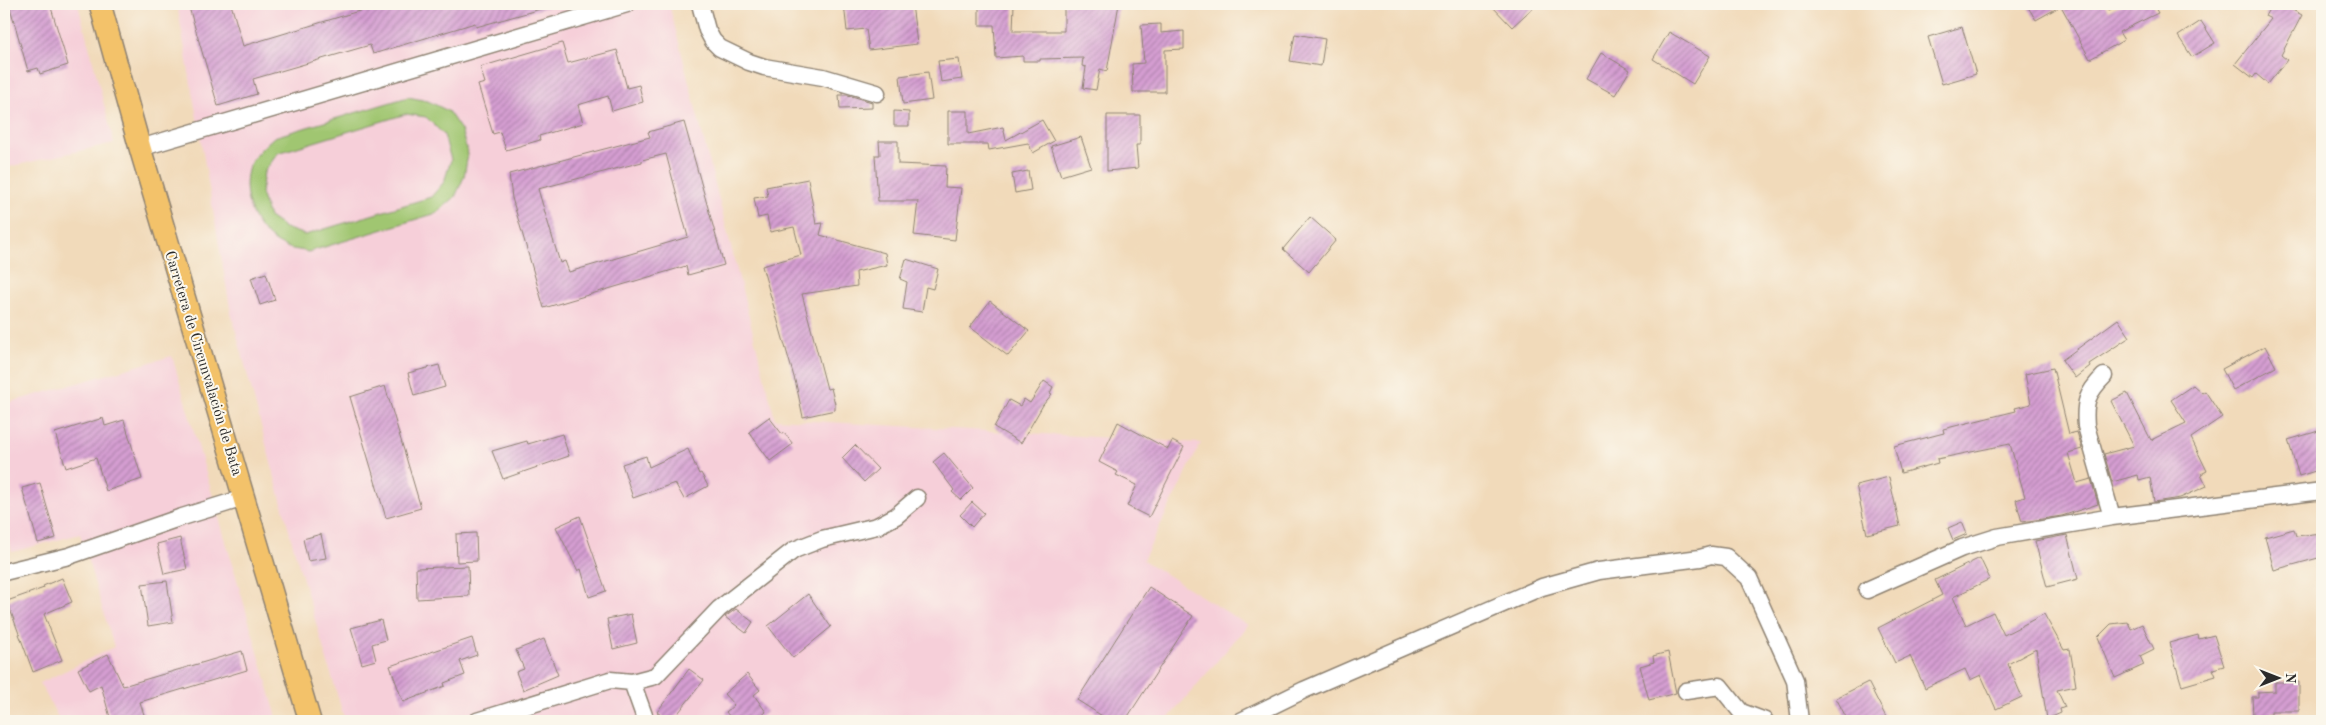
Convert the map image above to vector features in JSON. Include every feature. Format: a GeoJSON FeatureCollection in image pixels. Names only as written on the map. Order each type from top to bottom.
{"type":"FeatureCollection","features":[{"type":"Feature","properties":{"kind":"main road","name":"Carretera de Circunvalación de Bata"},"geometry":{"type":"LineString","coordinates":[[100,4],[140,148],[310,721]]}},
{"type":"Feature","properties":{"kind":"street"},"geometry":{"type":"LineString","coordinates":[[140,148],[627,4]]}},
{"type":"Feature","properties":{"kind":"street"},"geometry":{"type":"LineString","coordinates":[[700,4],[707,30],[713,41],[728,51],[764,67],[823,77],[877,93]]}},
{"type":"Feature","properties":{"kind":"street"},"geometry":{"type":"LineString","coordinates":[[2104,376],[2090,389],[2085,413],[2086,426],[2112,517]]}},
{"type":"Feature","properties":{"kind":"street"},"geometry":{"type":"LineString","coordinates":[[1867,590],[1962,548],[1997,537],[2112,517],[2322,491]]}},
{"type":"Feature","properties":{"kind":"street"},"geometry":{"type":"LineString","coordinates":[[4,572],[69,556],[244,498]]}},
{"type":"Feature","properties":{"kind":"street"},"geometry":{"type":"LineString","coordinates":[[477,721],[610,680],[632,682],[655,676],[719,609],[794,550],[822,538],[877,526],[896,516],[917,498]]}},
{"type":"Feature","properties":{"kind":"street"},"geometry":{"type":"LineString","coordinates":[[1241,721],[1295,694],[1542,587],[1599,571],[1691,560],[1711,555],[1726,557],[1749,578],[1795,680],[1800,721]]}},
{"type":"Feature","properties":{"kind":"street"},"geometry":{"type":"LineString","coordinates":[[632,682],[646,721]]}},
{"type":"Feature","properties":{"kind":"street"},"geometry":{"type":"LineString","coordinates":[[1686,691],[1720,686],[1741,712],[1764,721]]}},
{"type":"Feature","properties":{"kind":"shaded area"},"geometry":{"type":"Polygon","coordinates":[[[4,4],[78,4],[114,143],[4,168],[4,4]]]}},
{"type":"Feature","properties":{"kind":"shaded area"},"geometry":{"type":"Polygon","coordinates":[[[177,4],[669,4],[775,419],[1201,443],[1143,560],[1248,625],[1166,721],[345,721],[294,549],[231,313],[177,4]]]}},
{"type":"Feature","properties":{"kind":"shaded area"},"geometry":{"type":"Polygon","coordinates":[[[172,356],[278,721],[60,721],[40,683],[114,647],[80,534],[12,552],[4,526],[4,404],[172,356]]]}},
{"type":"Feature","properties":{"kind":"green space"},"geometry":{"type":"Polygon","coordinates":[[[408,97],[428,101],[448,111],[461,130],[468,154],[464,177],[455,197],[437,213],[308,252],[289,248],[268,236],[260,227],[249,206],[246,182],[248,170],[255,156],[274,137],[408,97]],[[406,114],[278,153],[264,172],[261,193],[269,217],[285,228],[305,235],[431,197],[444,182],[451,160],[444,135],[426,117],[406,114]]]}},
{"type":"Feature","properties":{"kind":"building"},"geometry":{"type":"Polygon","coordinates":[[[9,4],[50,4],[68,65],[40,74],[38,68],[28,71],[9,4]]]}},
{"type":"Feature","properties":{"kind":"building"},"geometry":{"type":"Polygon","coordinates":[[[188,4],[231,4],[243,46],[382,4],[547,4],[548,7],[476,27],[475,23],[373,54],[370,45],[253,79],[257,94],[218,106],[188,4]]]}},
{"type":"Feature","properties":{"kind":"building"},"geometry":{"type":"Polygon","coordinates":[[[844,4],[912,4],[917,44],[869,50],[866,29],[847,31],[844,4]]]}},
{"type":"Feature","properties":{"kind":"building"},"geometry":{"type":"Polygon","coordinates":[[[979,4],[1014,4],[1013,31],[1064,31],[1064,4],[1119,4],[1107,71],[1100,69],[1096,90],[1083,88],[1086,67],[1082,66],[1083,58],[1023,61],[1023,56],[996,58],[994,25],[979,25],[979,4]]]}},
{"type":"Feature","properties":{"kind":"building"},"geometry":{"type":"Polygon","coordinates":[[[1490,4],[1537,4],[1512,27],[1490,4]]]}},
{"type":"Feature","properties":{"kind":"building"},"geometry":{"type":"Polygon","coordinates":[[[2026,4],[2104,4],[2108,11],[2122,4],[2153,4],[2158,13],[2119,32],[2124,40],[2090,59],[2061,6],[2036,20],[2026,4]]]}},
{"type":"Feature","properties":{"kind":"building"},"geometry":{"type":"Polygon","coordinates":[[[2272,4],[2281,4],[2302,15],[2281,55],[2287,60],[2268,84],[2256,74],[2253,78],[2235,64],[2271,19],[2265,16],[2272,4]]]}},
{"type":"Feature","properties":{"kind":"building"},"geometry":{"type":"Polygon","coordinates":[[[2201,21],[2215,43],[2192,57],[2178,36],[2201,21]]]}},
{"type":"Feature","properties":{"kind":"building"},"geometry":{"type":"Polygon","coordinates":[[[1161,24],[1161,33],[1184,31],[1184,49],[1165,50],[1165,92],[1133,92],[1132,64],[1144,63],[1141,25],[1161,24]]]}},
{"type":"Feature","properties":{"kind":"building"},"geometry":{"type":"Polygon","coordinates":[[[1962,27],[1976,74],[1942,84],[1928,37],[1962,27]]]}},
{"type":"Feature","properties":{"kind":"building"},"geometry":{"type":"Polygon","coordinates":[[[1669,32],[1710,56],[1693,84],[1653,59],[1669,32]]]}},
{"type":"Feature","properties":{"kind":"building"},"geometry":{"type":"Polygon","coordinates":[[[1295,34],[1325,39],[1321,66],[1290,61],[1295,34]]]}},
{"type":"Feature","properties":{"kind":"building"},"geometry":{"type":"Polygon","coordinates":[[[562,43],[568,63],[617,50],[627,88],[639,85],[643,102],[612,111],[608,96],[578,105],[583,123],[539,136],[540,140],[506,150],[500,132],[493,134],[478,85],[485,83],[480,67],[562,43]]]}},
{"type":"Feature","properties":{"kind":"building"},"geometry":{"type":"Polygon","coordinates":[[[1601,53],[1630,70],[1615,95],[1586,79],[1601,53]]]}},
{"type":"Feature","properties":{"kind":"building"},"geometry":{"type":"Polygon","coordinates":[[[959,59],[962,79],[941,82],[938,61],[959,59]]]}},
{"type":"Feature","properties":{"kind":"building"},"geometry":{"type":"Polygon","coordinates":[[[928,72],[932,100],[903,104],[900,76],[928,72]]]}},
{"type":"Feature","properties":{"kind":"building"},"geometry":{"type":"Polygon","coordinates":[[[839,95],[848,95],[872,102],[872,108],[840,109],[839,95]]]}},
{"type":"Feature","properties":{"kind":"building"},"geometry":{"type":"Polygon","coordinates":[[[894,111],[909,112],[909,126],[894,126],[894,111]]]}},
{"type":"Feature","properties":{"kind":"building"},"geometry":{"type":"Polygon","coordinates":[[[948,111],[968,111],[968,134],[1003,127],[1006,140],[1042,120],[1054,141],[1033,153],[1028,143],[989,150],[988,144],[948,144],[948,111]]]}},
{"type":"Feature","properties":{"kind":"building"},"geometry":{"type":"Polygon","coordinates":[[[1107,115],[1140,115],[1140,145],[1136,145],[1138,168],[1107,171],[1107,115]]]}},
{"type":"Feature","properties":{"kind":"building"},"geometry":{"type":"Polygon","coordinates":[[[684,122],[724,265],[688,275],[686,266],[544,308],[512,198],[509,174],[650,137],[648,132],[684,122]],[[666,154],[538,189],[560,263],[565,261],[569,272],[688,237],[666,154]]]}},
{"type":"Feature","properties":{"kind":"building"},"geometry":{"type":"Polygon","coordinates":[[[1081,137],[1091,167],[1061,176],[1051,146],[1081,137]]]}},
{"type":"Feature","properties":{"kind":"building"},"geometry":{"type":"Polygon","coordinates":[[[879,141],[898,141],[898,164],[946,166],[945,187],[961,188],[955,240],[914,235],[918,201],[878,201],[875,155],[880,155],[879,141]]]}},
{"type":"Feature","properties":{"kind":"building"},"geometry":{"type":"Polygon","coordinates":[[[1028,171],[1031,190],[1015,193],[1012,174],[1028,171]]]}},
{"type":"Feature","properties":{"kind":"building"},"geometry":{"type":"Polygon","coordinates":[[[808,179],[816,224],[823,223],[820,235],[885,253],[887,265],[856,272],[857,286],[802,294],[827,389],[831,388],[835,404],[835,410],[803,417],[796,384],[762,266],[801,255],[794,227],[770,232],[767,216],[758,218],[754,198],[768,196],[766,187],[808,179]]]}},
{"type":"Feature","properties":{"kind":"building"},"geometry":{"type":"Polygon","coordinates":[[[1310,217],[1336,240],[1309,272],[1283,249],[1310,217]]]}},
{"type":"Feature","properties":{"kind":"building"},"geometry":{"type":"Polygon","coordinates":[[[906,259],[938,269],[933,289],[926,287],[922,312],[903,309],[907,282],[900,279],[906,259]]]}},
{"type":"Feature","properties":{"kind":"building"},"geometry":{"type":"Polygon","coordinates":[[[266,273],[275,300],[260,305],[251,278],[266,273]]]}},
{"type":"Feature","properties":{"kind":"building"},"geometry":{"type":"Polygon","coordinates":[[[990,301],[1029,331],[1008,356],[970,327],[990,301]]]}},
{"type":"Feature","properties":{"kind":"building"},"geometry":{"type":"Polygon","coordinates":[[[2118,319],[2130,337],[2089,364],[2090,366],[2075,378],[2062,360],[2118,319]]]}},
{"type":"Feature","properties":{"kind":"building"},"geometry":{"type":"Polygon","coordinates":[[[2265,346],[2276,367],[2233,390],[2222,369],[2265,346]]]}},
{"type":"Feature","properties":{"kind":"building"},"geometry":{"type":"Polygon","coordinates":[[[439,365],[445,387],[414,396],[408,373],[439,365]]]}},
{"type":"Feature","properties":{"kind":"building"},"geometry":{"type":"Polygon","coordinates":[[[2053,368],[2069,434],[2077,432],[2082,449],[2068,453],[2077,483],[2091,479],[2098,504],[2062,516],[2022,522],[2016,500],[2025,497],[2010,444],[1937,459],[1938,463],[1901,473],[1894,446],[1944,433],[1943,429],[2016,411],[2015,408],[2031,404],[2025,374],[2053,368]]]}},
{"type":"Feature","properties":{"kind":"building"},"geometry":{"type":"Polygon","coordinates":[[[1044,381],[1053,387],[1050,393],[1052,394],[1043,405],[1021,443],[994,427],[1009,400],[1020,406],[1024,399],[1030,403],[1044,381]]]}},
{"type":"Feature","properties":{"kind":"building"},"geometry":{"type":"Polygon","coordinates":[[[2193,385],[2202,393],[2205,391],[2222,417],[2191,438],[2207,471],[2201,474],[2207,486],[2180,498],[2154,502],[2150,477],[2139,480],[2138,475],[2112,482],[2104,454],[2134,446],[2111,401],[2127,393],[2151,440],[2186,423],[2171,400],[2193,385]]]}},
{"type":"Feature","properties":{"kind":"building"},"geometry":{"type":"Polygon","coordinates":[[[385,386],[421,508],[386,518],[350,397],[385,386]]]}},
{"type":"Feature","properties":{"kind":"building"},"geometry":{"type":"Polygon","coordinates":[[[769,417],[782,434],[784,433],[793,444],[770,461],[749,432],[769,417]]]}},
{"type":"Feature","properties":{"kind":"building"},"geometry":{"type":"Polygon","coordinates":[[[103,418],[105,426],[124,420],[142,479],[106,491],[96,458],[66,468],[55,433],[103,418]]]}},
{"type":"Feature","properties":{"kind":"building"},"geometry":{"type":"Polygon","coordinates":[[[1118,422],[1168,449],[1172,441],[1184,447],[1149,517],[1127,506],[1137,485],[1116,475],[1118,472],[1099,462],[1118,422]]]}},
{"type":"Feature","properties":{"kind":"building"},"geometry":{"type":"Polygon","coordinates":[[[2322,430],[2322,469],[2299,476],[2288,440],[2322,430]]]}},
{"type":"Feature","properties":{"kind":"building"},"geometry":{"type":"Polygon","coordinates":[[[562,434],[569,456],[503,479],[492,451],[527,441],[528,444],[562,434]]]}},
{"type":"Feature","properties":{"kind":"building"},"geometry":{"type":"Polygon","coordinates":[[[855,445],[878,469],[864,482],[842,458],[855,445]]]}},
{"type":"Feature","properties":{"kind":"building"},"geometry":{"type":"Polygon","coordinates":[[[688,449],[699,474],[701,473],[708,486],[684,499],[675,483],[633,498],[622,464],[646,456],[649,467],[688,449]]]}},
{"type":"Feature","properties":{"kind":"building"},"geometry":{"type":"Polygon","coordinates":[[[944,453],[973,488],[961,500],[952,492],[954,490],[933,462],[944,453]]]}},
{"type":"Feature","properties":{"kind":"building"},"geometry":{"type":"Polygon","coordinates":[[[1889,477],[1900,526],[1867,534],[1856,485],[1889,477]]]}},
{"type":"Feature","properties":{"kind":"building"},"geometry":{"type":"Polygon","coordinates":[[[40,483],[56,538],[38,543],[22,488],[40,483]]]}},
{"type":"Feature","properties":{"kind":"building"},"geometry":{"type":"Polygon","coordinates":[[[972,502],[984,513],[972,527],[960,515],[972,502]]]}},
{"type":"Feature","properties":{"kind":"building"},"geometry":{"type":"Polygon","coordinates":[[[580,516],[606,591],[589,597],[581,569],[578,571],[556,527],[580,516]]]}},
{"type":"Feature","properties":{"kind":"building"},"geometry":{"type":"Polygon","coordinates":[[[1962,522],[1967,534],[1953,540],[1948,528],[1962,522]]]}},
{"type":"Feature","properties":{"kind":"building"},"geometry":{"type":"Polygon","coordinates":[[[2294,529],[2296,536],[2322,533],[2322,557],[2274,570],[2265,537],[2294,529]]]}},
{"type":"Feature","properties":{"kind":"building"},"geometry":{"type":"Polygon","coordinates":[[[476,533],[477,561],[457,562],[456,534],[476,533]]]}},
{"type":"Feature","properties":{"kind":"building"},"geometry":{"type":"Polygon","coordinates":[[[321,534],[326,558],[308,561],[303,539],[321,534]]]}},
{"type":"Feature","properties":{"kind":"building"},"geometry":{"type":"Polygon","coordinates":[[[2067,535],[2078,579],[2047,587],[2035,541],[2067,535]]]}},
{"type":"Feature","properties":{"kind":"building"},"geometry":{"type":"Polygon","coordinates":[[[180,538],[187,569],[164,574],[157,544],[180,538]]]}},
{"type":"Feature","properties":{"kind":"building"},"geometry":{"type":"Polygon","coordinates":[[[1980,558],[1990,579],[1953,597],[1966,625],[1993,612],[2004,635],[2044,614],[2064,650],[2070,649],[2076,686],[2057,690],[2065,707],[2060,709],[2061,713],[2047,719],[2036,649],[2008,664],[2022,697],[1996,709],[1981,675],[1970,680],[1965,669],[1925,688],[1910,656],[1895,663],[1878,628],[1942,595],[1935,580],[1980,558]]]}},
{"type":"Feature","properties":{"kind":"building"},"geometry":{"type":"Polygon","coordinates":[[[468,566],[469,596],[417,599],[416,568],[468,566]]]}},
{"type":"Feature","properties":{"kind":"building"},"geometry":{"type":"Polygon","coordinates":[[[62,578],[72,602],[44,614],[62,660],[33,672],[7,601],[44,588],[43,586],[62,578]]]}},
{"type":"Feature","properties":{"kind":"building"},"geometry":{"type":"Polygon","coordinates":[[[167,581],[173,622],[148,626],[142,584],[167,581]]]}},
{"type":"Feature","properties":{"kind":"building"},"geometry":{"type":"Polygon","coordinates":[[[1149,587],[1193,616],[1125,721],[1110,721],[1077,700],[1149,587]]]}},
{"type":"Feature","properties":{"kind":"building"},"geometry":{"type":"Polygon","coordinates":[[[808,594],[831,627],[793,658],[768,626],[808,594]]]}},
{"type":"Feature","properties":{"kind":"building"},"geometry":{"type":"Polygon","coordinates":[[[736,609],[753,622],[746,633],[725,617],[736,609]]]}},
{"type":"Feature","properties":{"kind":"building"},"geometry":{"type":"Polygon","coordinates":[[[631,614],[637,643],[613,649],[607,619],[631,614]]]}},
{"type":"Feature","properties":{"kind":"building"},"geometry":{"type":"Polygon","coordinates":[[[381,620],[386,640],[372,644],[376,660],[362,664],[351,628],[381,620]]]}},
{"type":"Feature","properties":{"kind":"building"},"geometry":{"type":"Polygon","coordinates":[[[2128,622],[2131,629],[2142,624],[2154,649],[2140,656],[2144,665],[2115,678],[2098,637],[2111,624],[2128,622]]]}},
{"type":"Feature","properties":{"kind":"building"},"geometry":{"type":"Polygon","coordinates":[[[2198,635],[2199,639],[2214,635],[2224,666],[2213,669],[2216,676],[2182,686],[2169,643],[2198,635]]]}},
{"type":"Feature","properties":{"kind":"building"},"geometry":{"type":"Polygon","coordinates":[[[472,638],[477,655],[460,661],[465,675],[444,683],[445,686],[403,702],[390,666],[472,638]]]}},
{"type":"Feature","properties":{"kind":"building"},"geometry":{"type":"Polygon","coordinates":[[[544,639],[558,675],[523,690],[516,672],[524,669],[516,650],[544,639]]]}},
{"type":"Feature","properties":{"kind":"building"},"geometry":{"type":"Polygon","coordinates":[[[242,651],[247,670],[140,702],[146,721],[111,721],[101,685],[89,691],[78,669],[108,654],[123,686],[242,651]]]}},
{"type":"Feature","properties":{"kind":"building"},"geometry":{"type":"Polygon","coordinates":[[[1668,652],[1676,693],[1649,700],[1640,666],[1654,662],[1653,656],[1668,652]]]}},
{"type":"Feature","properties":{"kind":"building"},"geometry":{"type":"Polygon","coordinates":[[[689,669],[704,680],[672,721],[669,721],[657,712],[689,669]]]}},
{"type":"Feature","properties":{"kind":"building"},"geometry":{"type":"Polygon","coordinates":[[[747,674],[760,690],[754,695],[766,712],[755,721],[733,721],[726,712],[734,705],[724,694],[747,674]]]}},
{"type":"Feature","properties":{"kind":"building"},"geometry":{"type":"Polygon","coordinates":[[[1868,682],[1888,721],[1848,721],[1836,698],[1868,682]]]}},
{"type":"Feature","properties":{"kind":"building"},"geometry":{"type":"Polygon","coordinates":[[[2275,682],[2299,682],[2299,711],[2271,711],[2271,715],[2253,716],[2252,697],[2258,697],[2258,692],[2275,691],[2275,682]]]}}]}
